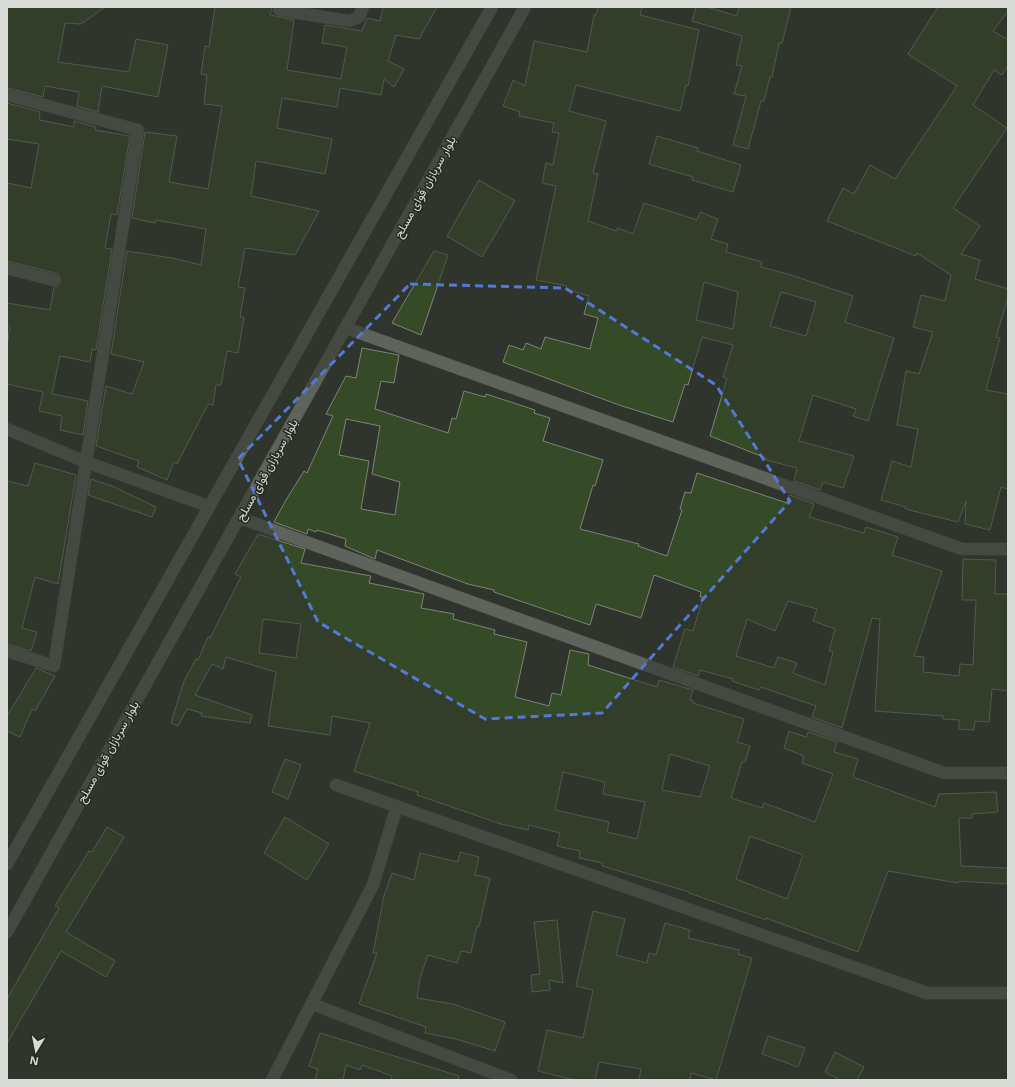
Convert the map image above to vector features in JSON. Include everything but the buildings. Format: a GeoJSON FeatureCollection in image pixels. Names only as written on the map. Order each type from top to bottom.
{"type":"FeatureCollection","features":[{"type":"Feature","properties":{"kind":"street"},"geometry":{"type":"LineString","coordinates":[[279,10],[349,21],[359,18],[363,7]]}},
{"type":"Feature","properties":{"kind":"street"},"geometry":{"type":"LineString","coordinates":[[7,864],[208,506],[492,7]]}},
{"type":"Feature","properties":{"kind":"street","name":"بلوار سربازان قوای مسلح"},"geometry":{"type":"LineString","coordinates":[[7,932],[525,7]]}},
{"type":"Feature","properties":{"kind":"street"},"geometry":{"type":"LineString","coordinates":[[7,95],[138,130],[54,666],[7,651]]}},
{"type":"Feature","properties":{"kind":"street"},"geometry":{"type":"LineString","coordinates":[[7,268],[53,280]]}},
{"type":"Feature","properties":{"kind":"street"},"geometry":{"type":"LineString","coordinates":[[346,328],[962,549],[1008,549]]}},
{"type":"Feature","properties":{"kind":"street"},"geometry":{"type":"LineString","coordinates":[[7,429],[86,462],[208,506]]}},
{"type":"Feature","properties":{"kind":"street"},"geometry":{"type":"LineString","coordinates":[[240,518],[944,773],[1008,773]]}},
{"type":"Feature","properties":{"kind":"street"},"geometry":{"type":"LineString","coordinates":[[336,785],[927,993],[1008,993]]}},
{"type":"Feature","properties":{"kind":"street"},"geometry":{"type":"LineString","coordinates":[[272,1080],[373,885],[397,806]]}},
{"type":"Feature","properties":{"kind":"street"},"geometry":{"type":"LineString","coordinates":[[312,1004],[511,1080]]}},
{"type":"Feature","properties":{"kind":"highlighted area"},"geometry":{"type":"Polygon","coordinates":[[[410,284],[565,288],[716,385],[790,501],[602,713],[485,719],[318,622],[238,459],[410,284]]]}}]}
